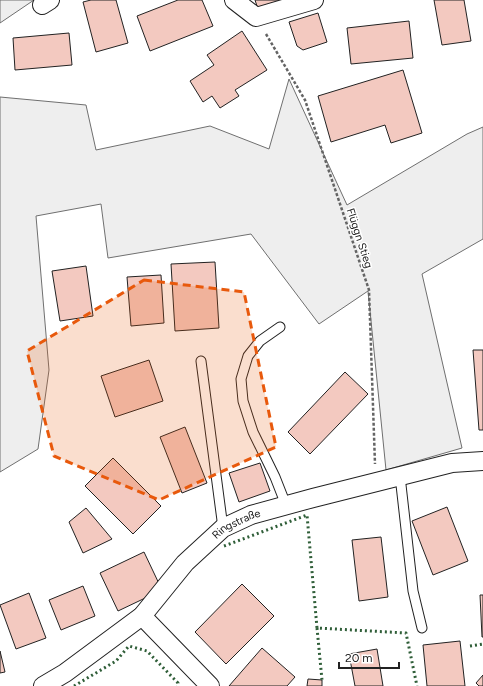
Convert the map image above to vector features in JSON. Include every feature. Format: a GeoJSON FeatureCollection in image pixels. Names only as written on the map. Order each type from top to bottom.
{"type":"FeatureCollection","features":[{"type":"Feature","properties":{"kind":"street"},"geometry":{"type":"LineString","coordinates":[[234,0],[256,17],[314,0]]}},
{"type":"Feature","properties":{"kind":"street","name":"Ringstraße"},"geometry":{"type":"LineString","coordinates":[[43,686],[65,673],[142,616],[185,563],[223,528],[251,515],[286,505],[452,463],[483,461]]}},
{"type":"Feature","properties":{"kind":"street"},"geometry":{"type":"LineString","coordinates":[[142,616],[210,686]]}},
{"type":"Feature","properties":{"kind":"lane"},"geometry":{"type":"LineString","coordinates":[[280,327],[260,341],[248,356],[241,379],[243,401],[253,432],[275,477],[286,505]]}},
{"type":"Feature","properties":{"kind":"lane"},"geometry":{"type":"LineString","coordinates":[[201,361],[223,528]]}},
{"type":"Feature","properties":{"kind":"lane"},"geometry":{"type":"LineString","coordinates":[[400,476],[414,591],[422,628]]}},
{"type":"Feature","properties":{"kind":"path","name":"Flüggn Stieg"},"geometry":{"type":"LineString","coordinates":[[256,17],[305,100],[369,290],[376,482]]}},
{"type":"Feature","properties":{"kind":"highlighted area"},"geometry":{"type":"Polygon","coordinates":[[[144,280],[244,292],[276,447],[159,500],[54,456],[27,351],[144,280]]]}},
{"type":"Feature","properties":{"kind":"shaded area"},"geometry":{"type":"Polygon","coordinates":[[[0,0],[34,0],[0,23],[0,0]]]}},
{"type":"Feature","properties":{"kind":"shaded area"},"geometry":{"type":"Polygon","coordinates":[[[289,79],[347,205],[467,134],[483,127],[483,239],[422,274],[462,448],[386,470],[368,291],[319,324],[251,234],[108,258],[101,204],[36,216],[49,370],[38,449],[0,472],[0,97],[86,105],[96,150],[210,126],[269,149],[289,79]]]}},
{"type":"Feature","properties":{"kind":"building"},"geometry":{"type":"Polygon","coordinates":[[[91,0],[116,0],[128,43],[96,52],[83,2],[91,0]]]}},
{"type":"Feature","properties":{"kind":"building"},"geometry":{"type":"Polygon","coordinates":[[[178,0],[202,0],[213,26],[150,51],[137,16],[178,0]]]}},
{"type":"Feature","properties":{"kind":"building"},"geometry":{"type":"Polygon","coordinates":[[[255,0],[289,0],[258,9],[255,0]]]}},
{"type":"Feature","properties":{"kind":"building"},"geometry":{"type":"Polygon","coordinates":[[[434,0],[464,0],[471,41],[442,45],[434,0]]]}},
{"type":"Feature","properties":{"kind":"building"},"geometry":{"type":"Polygon","coordinates":[[[318,13],[327,42],[303,50],[297,46],[289,22],[318,13]]]}},
{"type":"Feature","properties":{"kind":"building"},"geometry":{"type":"Polygon","coordinates":[[[409,21],[413,58],[351,64],[347,28],[409,21]]]}},
{"type":"Feature","properties":{"kind":"building"},"geometry":{"type":"Polygon","coordinates":[[[242,31],[267,70],[235,90],[239,96],[220,108],[212,96],[203,102],[190,81],[214,65],[207,55],[242,31]]]}},
{"type":"Feature","properties":{"kind":"building"},"geometry":{"type":"Polygon","coordinates":[[[69,33],[72,65],[15,70],[13,38],[69,33]]]}},
{"type":"Feature","properties":{"kind":"building"},"geometry":{"type":"Polygon","coordinates":[[[403,70],[422,133],[391,143],[385,125],[331,142],[318,96],[403,70]]]}},
{"type":"Feature","properties":{"kind":"building"},"geometry":{"type":"Polygon","coordinates":[[[215,262],[219,328],[175,331],[171,264],[215,262]]]}},
{"type":"Feature","properties":{"kind":"building"},"geometry":{"type":"Polygon","coordinates":[[[86,266],[93,316],[60,321],[52,271],[86,266]]]}},
{"type":"Feature","properties":{"kind":"building"},"geometry":{"type":"Polygon","coordinates":[[[161,275],[164,323],[131,326],[127,277],[161,275]]]}},
{"type":"Feature","properties":{"kind":"building"},"geometry":{"type":"Polygon","coordinates":[[[473,350],[483,350],[483,430],[479,430],[473,350]]]}},
{"type":"Feature","properties":{"kind":"building"},"geometry":{"type":"Polygon","coordinates":[[[149,360],[163,401],[115,417],[101,376],[149,360]]]}},
{"type":"Feature","properties":{"kind":"building"},"geometry":{"type":"Polygon","coordinates":[[[345,372],[368,394],[310,454],[288,432],[345,372]]]}},
{"type":"Feature","properties":{"kind":"building"},"geometry":{"type":"Polygon","coordinates":[[[185,427],[207,483],[182,493],[160,437],[185,427]]]}},
{"type":"Feature","properties":{"kind":"building"},"geometry":{"type":"Polygon","coordinates":[[[113,458],[161,506],[133,534],[85,486],[113,458]]]}},
{"type":"Feature","properties":{"kind":"building"},"geometry":{"type":"Polygon","coordinates":[[[260,463],[270,491],[239,502],[229,473],[260,463]]]}},
{"type":"Feature","properties":{"kind":"building"},"geometry":{"type":"Polygon","coordinates":[[[447,507],[468,561],[433,575],[412,521],[447,507]]]}},
{"type":"Feature","properties":{"kind":"building"},"geometry":{"type":"Polygon","coordinates":[[[86,508],[112,539],[83,553],[69,522],[86,508]]]}},
{"type":"Feature","properties":{"kind":"building"},"geometry":{"type":"Polygon","coordinates":[[[381,537],[388,597],[359,601],[352,540],[381,537]]]}},
{"type":"Feature","properties":{"kind":"building"},"geometry":{"type":"Polygon","coordinates":[[[144,552],[162,590],[118,611],[100,573],[144,552]]]}},
{"type":"Feature","properties":{"kind":"building"},"geometry":{"type":"Polygon","coordinates":[[[242,584],[274,616],[226,664],[195,632],[242,584]]]}},
{"type":"Feature","properties":{"kind":"building"},"geometry":{"type":"Polygon","coordinates":[[[83,586],[95,616],[61,630],[49,600],[83,586]]]}},
{"type":"Feature","properties":{"kind":"building"},"geometry":{"type":"Polygon","coordinates":[[[29,593],[46,638],[16,649],[0,605],[29,593]]]}},
{"type":"Feature","properties":{"kind":"building"},"geometry":{"type":"Polygon","coordinates":[[[480,595],[483,595],[483,637],[482,637],[480,595]]]}},
{"type":"Feature","properties":{"kind":"building"},"geometry":{"type":"Polygon","coordinates":[[[460,641],[465,686],[427,686],[423,645],[460,641]]]}},
{"type":"Feature","properties":{"kind":"building"},"geometry":{"type":"Polygon","coordinates":[[[262,648],[295,677],[287,686],[229,686],[262,648]]]}},
{"type":"Feature","properties":{"kind":"building"},"geometry":{"type":"Polygon","coordinates":[[[377,649],[383,686],[355,686],[349,654],[377,649]]]}},
{"type":"Feature","properties":{"kind":"building"},"geometry":{"type":"Polygon","coordinates":[[[0,651],[5,672],[0,673],[0,651]]]}},
{"type":"Feature","properties":{"kind":"building"},"geometry":{"type":"Polygon","coordinates":[[[483,675],[483,686],[479,686],[476,683],[483,675]]]}},
{"type":"Feature","properties":{"kind":"building"},"geometry":{"type":"Polygon","coordinates":[[[308,679],[322,680],[322,686],[307,686],[308,679]]]}},
{"type":"Feature","properties":{"kind":"hedge"},"geometry":{"type":"LineString","coordinates":[[224,546],[307,515],[317,628],[406,633],[417,686]]}},
{"type":"Feature","properties":{"kind":"hedge"},"geometry":{"type":"LineString","coordinates":[[317,628],[322,680]]}},
{"type":"Feature","properties":{"kind":"hedge"},"geometry":{"type":"LineString","coordinates":[[470,646],[483,644]]}},
{"type":"Feature","properties":{"kind":"hedge"},"geometry":{"type":"LineString","coordinates":[[74,686],[116,661],[129,646],[147,651],[178,683],[177,686]]}}]}
